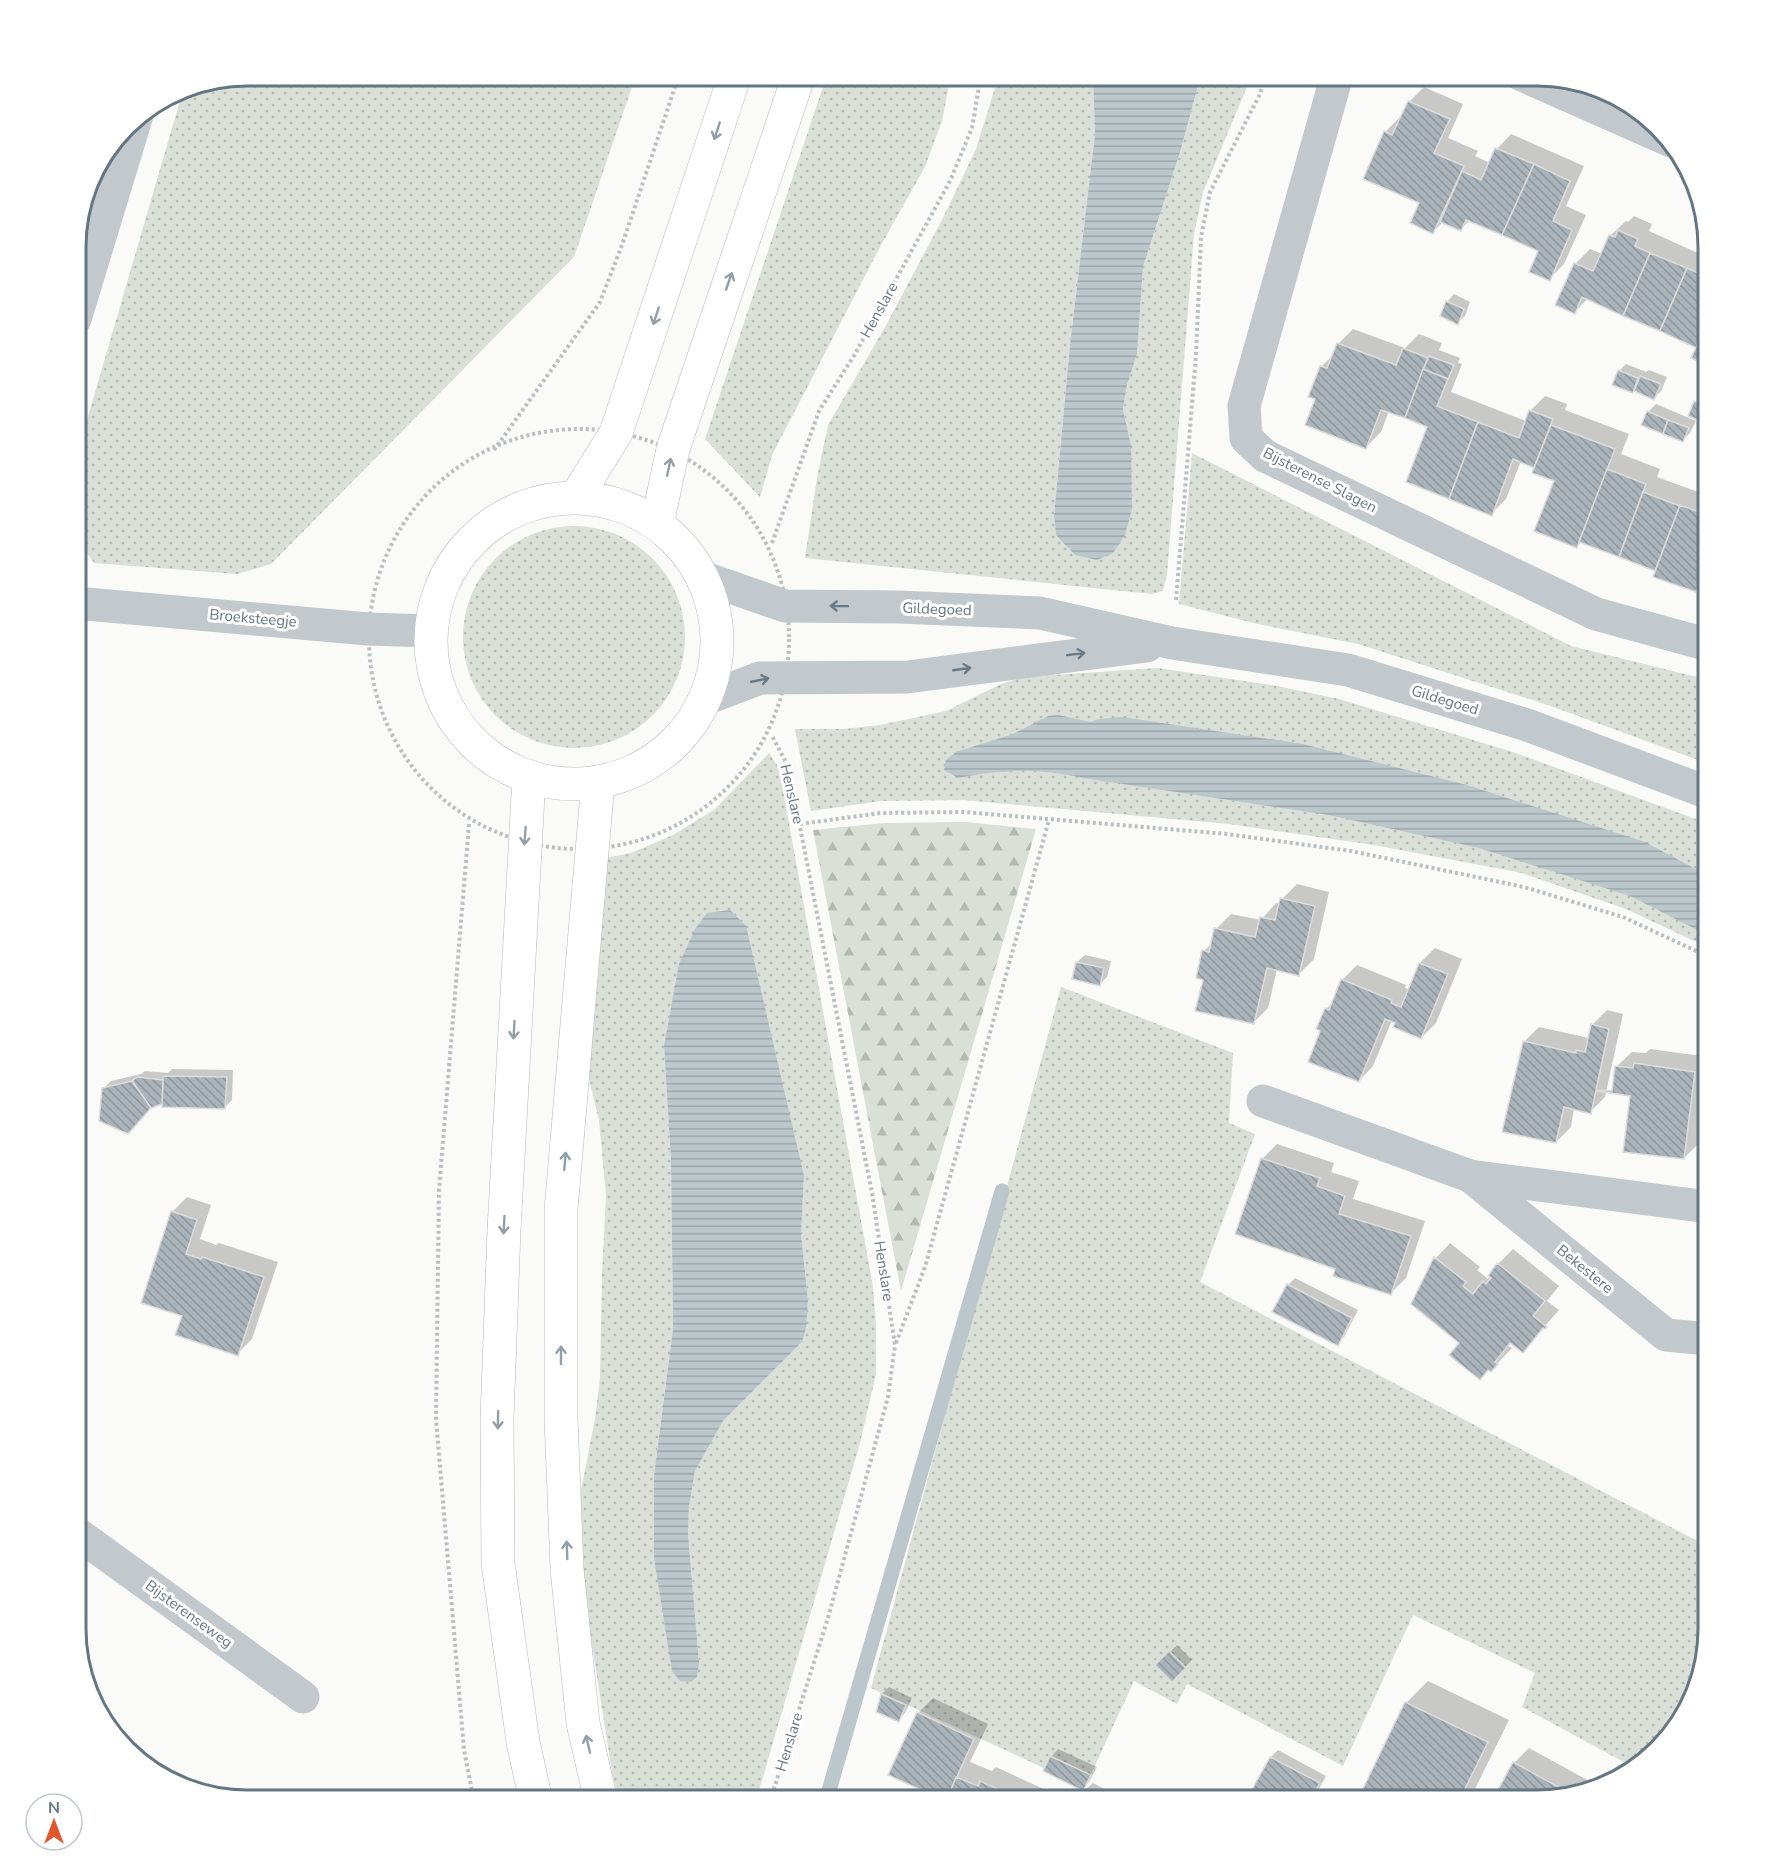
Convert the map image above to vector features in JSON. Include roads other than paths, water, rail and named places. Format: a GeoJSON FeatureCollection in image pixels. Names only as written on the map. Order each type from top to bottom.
{"type":"FeatureCollection","features":[{"type":"Feature","properties":{"kind":"street"},"geometry":{"type":"LineString","coordinates":[[576,497],[616,433],[731,86]]}},
{"type":"Feature","properties":{"kind":"street"},"geometry":{"type":"LineString","coordinates":[[657,524],[673,449],[795,86]]}},
{"type":"Feature","properties":{"kind":"street","name":"Bijsterense Slagen"},"geometry":{"type":"LineString","coordinates":[[1333,86],[1244,406],[1246,438],[1265,456],[1596,614],[1698,642]]}},
{"type":"Feature","properties":{"kind":"street"},"geometry":{"type":"LineString","coordinates":[[1547,86],[1649,131]]}},
{"type":"Feature","properties":{"kind":"street"},"geometry":{"type":"LineString","coordinates":[[86,283],[131,135]]}},
{"type":"Feature","properties":{"kind":"street"},"geometry":{"type":"LineString","coordinates":[[576,497],[604,501],[632,510],[657,524],[675,539],[690,557],[711,598],[717,620],[714,672],[705,699],[692,724],[673,745],[651,763],[625,775],[598,782],[563,784],[529,777],[495,761],[466,736],[445,705],[433,669],[430,631],[435,604],[444,578],[458,555],[477,535],[498,519],[522,507],[549,500],[576,497]]}},
{"type":"Feature","properties":{"kind":"street","name":"Gildegoed"},"geometry":{"type":"LineString","coordinates":[[702,577],[785,606],[897,607],[1041,613],[1172,643],[1348,670],[1527,725],[1698,789]]}},
{"type":"Feature","properties":{"kind":"street","name":"Broeksteegje"},"geometry":{"type":"LineString","coordinates":[[86,604],[368,629],[430,631]]}},
{"type":"Feature","properties":{"kind":"street","name":"Gildegoed"},"geometry":{"type":"LineString","coordinates":[[705,699],[760,678],[907,677],[1172,643]]}},
{"type":"Feature","properties":{"kind":"street"},"geometry":{"type":"LineString","coordinates":[[529,777],[503,1242],[497,1419],[498,1563],[523,1743],[534,1790]]}},
{"type":"Feature","properties":{"kind":"street"},"geometry":{"type":"LineString","coordinates":[[598,782],[561,1210],[561,1418],[567,1569],[583,1723],[598,1790]]}},
{"type":"Feature","properties":{"kind":"street","name":"Bekestere"},"geometry":{"type":"LineString","coordinates":[[1263,1101],[1470,1176],[1698,1206]]}},
{"type":"Feature","properties":{"kind":"street","name":"Bekestere"},"geometry":{"type":"LineString","coordinates":[[1470,1176],[1666,1335],[1698,1338]]}},
{"type":"Feature","properties":{"kind":"street","name":"Bijsterenseweg"},"geometry":{"type":"LineString","coordinates":[[86,1540],[303,1697]]}},
{"type":"Feature","properties":{"kind":"waterway"},"geometry":{"type":"LineString","coordinates":[[829,1790],[1002,1191]]}}]}
